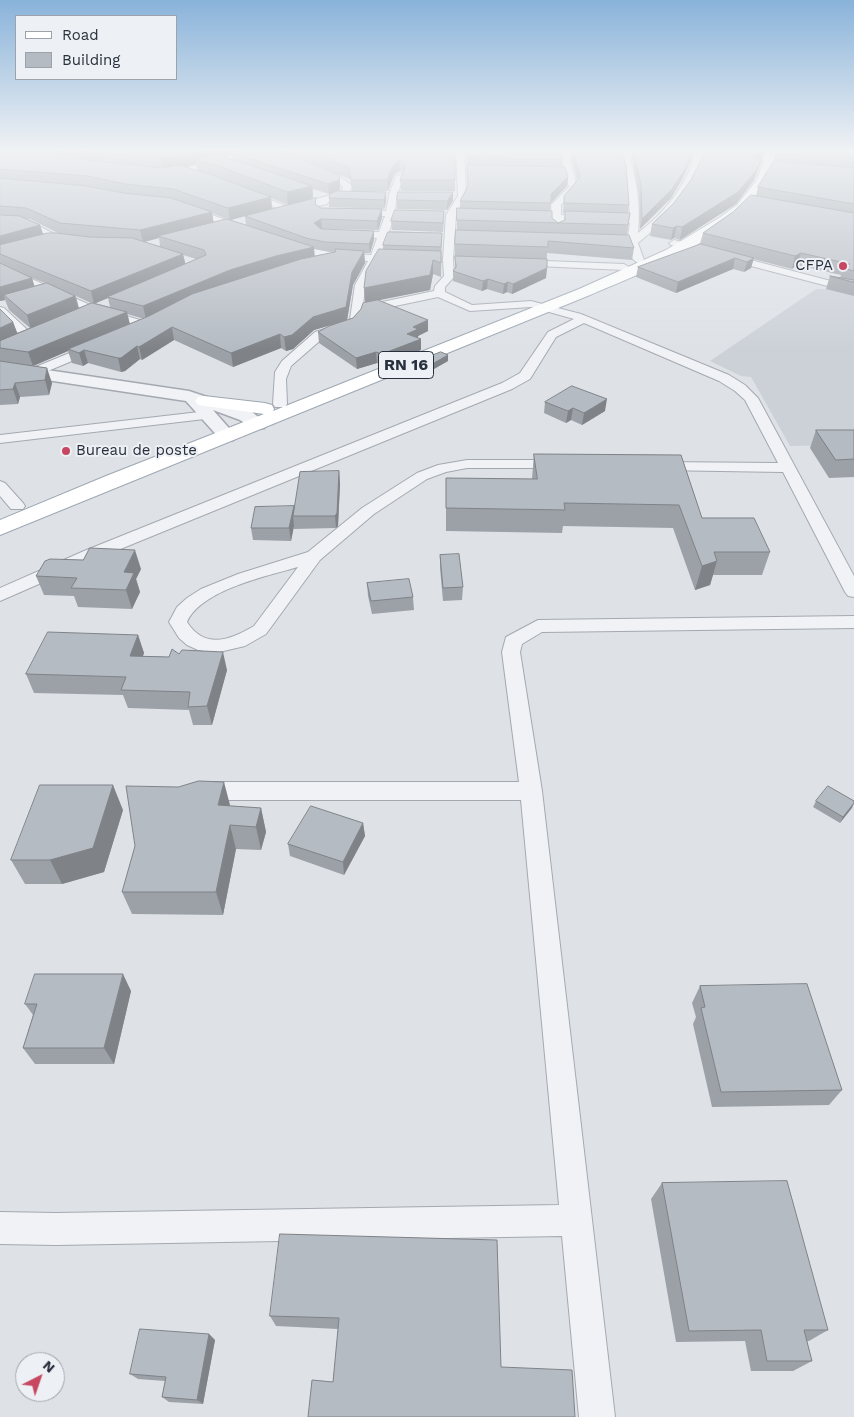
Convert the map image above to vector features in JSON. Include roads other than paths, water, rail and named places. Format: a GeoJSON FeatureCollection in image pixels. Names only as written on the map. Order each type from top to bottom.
{"type":"FeatureCollection","features":[{"type":"Feature","properties":{"kind":"main road","name":"RN 16"},"geometry":{"type":"LineString","coordinates":[[262,413],[538,306],[631,263],[679,245],[718,216]]}},
{"type":"Feature","properties":{"kind":"main road","name":"RN 16"},"geometry":{"type":"LineString","coordinates":[[0,514],[210,415],[262,413],[538,306],[679,245],[732,216]]}},
{"type":"Feature","properties":{"kind":"main road"},"geometry":{"type":"LineString","coordinates":[[210,415],[262,413]]}},
{"type":"Feature","properties":{"kind":"main road","name":"RN 16"},"geometry":{"type":"LineString","coordinates":[[0,528],[111,480],[210,415]]}},
{"type":"Feature","properties":{"kind":"street"},"geometry":{"type":"LineString","coordinates":[[207,216],[258,235]]}},
{"type":"Feature","properties":{"kind":"street"},"geometry":{"type":"LineString","coordinates":[[262,413],[286,364],[319,335],[354,322],[360,285],[375,258],[389,216]]}},
{"type":"Feature","properties":{"kind":"street"},"geometry":{"type":"LineString","coordinates":[[440,293],[440,286],[449,277],[447,216]]}},
{"type":"Feature","properties":{"kind":"street"},"geometry":{"type":"LineString","coordinates":[[512,263],[559,260],[631,263],[629,242],[635,216]]}},
{"type":"Feature","properties":{"kind":"street"},"geometry":{"type":"LineString","coordinates":[[629,242],[656,225],[664,216]]}},
{"type":"Feature","properties":{"kind":"street"},"geometry":{"type":"LineString","coordinates":[[519,217],[635,220]]}},
{"type":"Feature","properties":{"kind":"street"},"geometry":{"type":"LineString","coordinates":[[558,218],[559,240]]}},
{"type":"Feature","properties":{"kind":"street"},"geometry":{"type":"LineString","coordinates":[[214,230],[250,220]]}},
{"type":"Feature","properties":{"kind":"street"},"geometry":{"type":"LineString","coordinates":[[0,222],[26,223],[61,240],[74,242]]}},
{"type":"Feature","properties":{"kind":"street"},"geometry":{"type":"LineString","coordinates":[[339,234],[421,236]]}},
{"type":"Feature","properties":{"kind":"street"},"geometry":{"type":"LineString","coordinates":[[42,243],[61,240]]}},
{"type":"Feature","properties":{"kind":"street"},"geometry":{"type":"LineString","coordinates":[[276,241],[307,255],[411,259]]}},
{"type":"Feature","properties":{"kind":"street"},"geometry":{"type":"LineString","coordinates":[[679,245],[854,290]]}},
{"type":"Feature","properties":{"kind":"street"},"geometry":{"type":"LineString","coordinates":[[0,268],[93,310],[151,323],[120,336]]}},
{"type":"Feature","properties":{"kind":"street"},"geometry":{"type":"LineString","coordinates":[[34,296],[52,291]]}},
{"type":"Feature","properties":{"kind":"street"},"geometry":{"type":"LineString","coordinates":[[357,310],[440,293],[470,308],[538,306],[584,319],[724,378],[740,388],[750,398],[854,592]]}},
{"type":"Feature","properties":{"kind":"street"},"geometry":{"type":"LineString","coordinates":[[75,318],[111,302]]}},
{"type":"Feature","properties":{"kind":"street"},"geometry":{"type":"LineString","coordinates":[[0,351],[34,335],[3,307]]}},
{"type":"Feature","properties":{"kind":"street"},"geometry":{"type":"LineString","coordinates":[[0,595],[98,551],[507,386],[525,376],[552,335],[562,328],[584,319]]}},
{"type":"Feature","properties":{"kind":"street"},"geometry":{"type":"LineString","coordinates":[[32,373],[103,343]]}},
{"type":"Feature","properties":{"kind":"street"},"geometry":{"type":"LineString","coordinates":[[0,368],[175,394],[210,415]]}},
{"type":"Feature","properties":{"kind":"street"},"geometry":{"type":"LineString","coordinates":[[0,439],[210,415]]}},
{"type":"Feature","properties":{"kind":"street"},"geometry":{"type":"LineString","coordinates":[[314,556],[241,578],[210,592],[184,610],[178,622],[182,631],[189,638],[214,647],[226,646],[249,638],[260,630],[314,556],[368,511],[422,476],[443,468],[467,464],[573,464]]}},
{"type":"Feature","properties":{"kind":"street"},"geometry":{"type":"LineString","coordinates":[[641,465],[788,468]]}},
{"type":"Feature","properties":{"kind":"street"},"geometry":{"type":"LineString","coordinates":[[0,486],[17,506]]}},
{"type":"Feature","properties":{"kind":"street"},"geometry":{"type":"LineString","coordinates":[[597,1417],[531,791],[511,652],[512,641],[538,626],[854,622]]}},
{"type":"Feature","properties":{"kind":"street"},"geometry":{"type":"LineString","coordinates":[[175,791],[531,791]]}},
{"type":"Feature","properties":{"kind":"street"},"geometry":{"type":"LineString","coordinates":[[0,1228],[66,1229],[575,1220]]}},
{"type":"Feature","properties":{"kind":"place","name":"CFPA"},"geometry":{"type":"Point","coordinates":[843,266]}},
{"type":"Feature","properties":{"kind":"place","name":"Bureau de poste"},"geometry":{"type":"Point","coordinates":[66,451]}}]}
